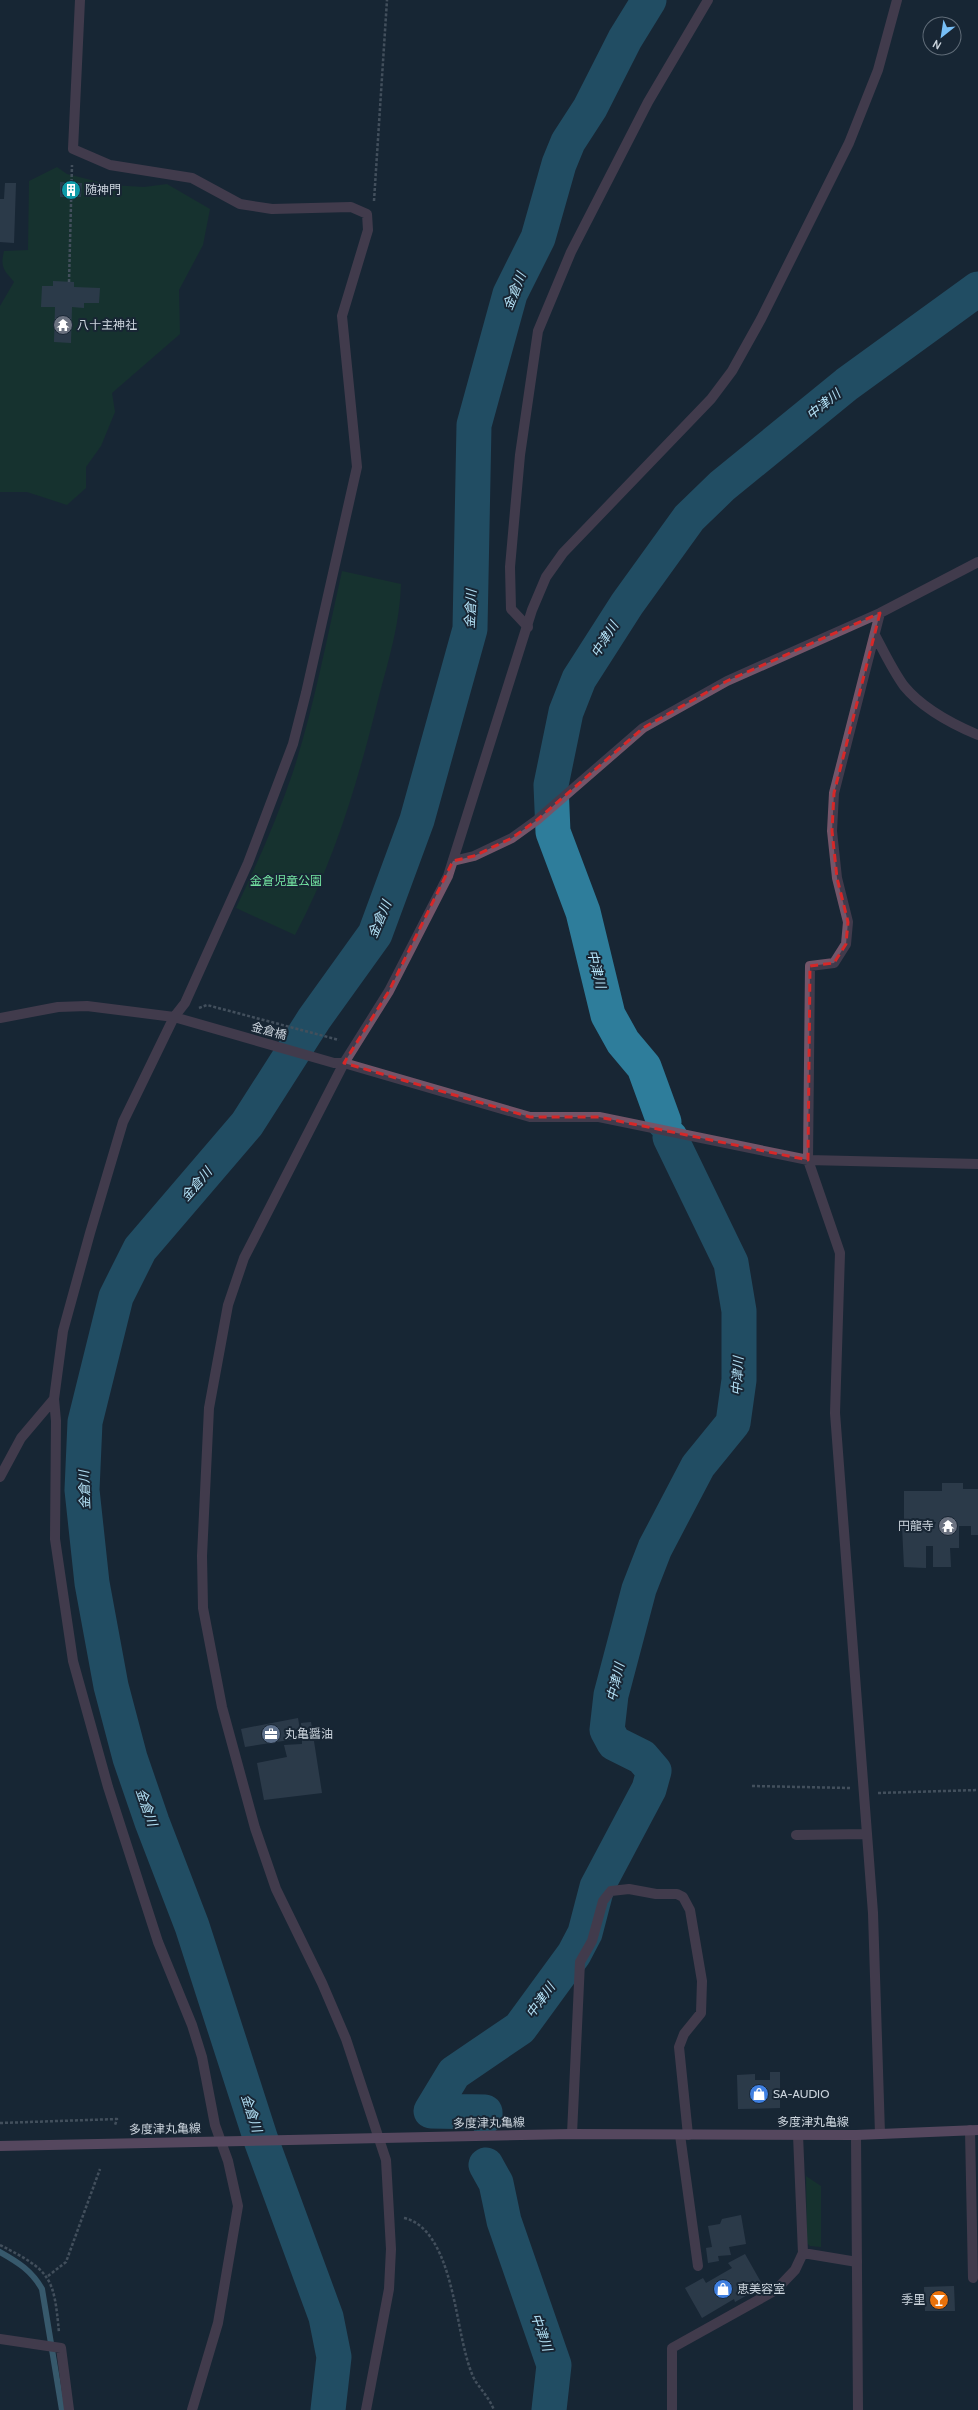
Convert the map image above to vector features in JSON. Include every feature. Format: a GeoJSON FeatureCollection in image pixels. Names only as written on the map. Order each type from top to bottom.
{"type":"FeatureCollection","features":[{"type":"Feature","properties":{"kind":"main road","name":"多度津丸亀線"},"geometry":{"type":"LineString","coordinates":[[0,2146],[572,2134],[856,2135],[974,2130]]}},
{"type":"Feature","properties":{"kind":"street"},"geometry":{"type":"LineString","coordinates":[[80,0],[73,148],[110,165],[192,178],[240,204],[272,209],[351,207],[367,214],[368,230],[342,316],[357,467],[293,744],[248,863],[185,1003],[174,1017],[123,1122],[63,1331],[54,1399],[56,1421],[55,1538],[73,1661],[108,1787],[156,1934],[202,2057],[219,2141],[228,2161],[238,2206],[218,2323],[192,2410]]}},
{"type":"Feature","properties":{"kind":"street"},"geometry":{"type":"LineString","coordinates":[[528,626],[511,609],[510,567],[520,455],[538,331],[574,245],[648,102],[708,0]]}},
{"type":"Feature","properties":{"kind":"street"},"geometry":{"type":"LineString","coordinates":[[366,2410],[389,2289],[391,2249],[386,2160],[380,2138],[346,2039],[322,1983],[276,1888],[255,1828],[222,1707],[203,1608],[202,1556],[209,1408],[228,1305],[244,1258],[344,1063],[389,990],[448,876],[528,626],[546,577],[563,553],[701,411],[732,371],[762,319],[849,144],[878,70],[897,0]]}},
{"type":"Feature","properties":{"kind":"street"},"geometry":{"type":"LineString","coordinates":[[452,861],[474,856],[512,838],[537,820],[643,728],[727,680],[880,613],[978,562]]}},
{"type":"Feature","properties":{"kind":"street"},"geometry":{"type":"LineString","coordinates":[[880,613],[834,793],[832,831],[837,878],[848,922],[846,944],[834,962],[810,966],[808,1160],[840,1253],[835,1413],[873,1913],[880,2134]]}},
{"type":"Feature","properties":{"kind":"street"},"geometry":{"type":"LineString","coordinates":[[875,635],[905,686],[926,705],[955,725],[978,735]]}},
{"type":"Feature","properties":{"kind":"street","name":"金倉橋"},"geometry":{"type":"LineString","coordinates":[[0,1018],[58,1007],[87,1006],[174,1017],[205,1027],[327,1060],[344,1063],[530,1117],[599,1117],[808,1160],[978,1164]]}},
{"type":"Feature","properties":{"kind":"street"},"geometry":{"type":"LineString","coordinates":[[0,1477],[21,1438],[54,1399]]}},
{"type":"Feature","properties":{"kind":"street"},"geometry":{"type":"LineString","coordinates":[[796,1835],[866,1834]]}},
{"type":"Feature","properties":{"kind":"street"},"geometry":{"type":"LineString","coordinates":[[572,2134],[580,1962],[592,1941],[603,1901],[611,1891],[617,1888],[656,1894],[677,1894],[682,1897],[690,1910],[702,1981],[701,2013],[684,2034],[678,2047],[684,2135],[698,2266]]}},
{"type":"Feature","properties":{"kind":"street"},"geometry":{"type":"LineString","coordinates":[[973,2278],[974,2130]]}},
{"type":"Feature","properties":{"kind":"street"},"geometry":{"type":"LineString","coordinates":[[672,2410],[672,2348],[776,2290],[796,2270],[803,2253],[798,2135]]}},
{"type":"Feature","properties":{"kind":"street"},"geometry":{"type":"LineString","coordinates":[[856,2135],[858,2410]]}},
{"type":"Feature","properties":{"kind":"street"},"geometry":{"type":"LineString","coordinates":[[803,2253],[857,2262]]}},
{"type":"Feature","properties":{"kind":"street"},"geometry":{"type":"LineString","coordinates":[[0,2339],[60,2348],[69,2410]]}},
{"type":"Feature","properties":{"kind":"path"},"geometry":{"type":"LineString","coordinates":[[367,214],[373,205],[387,0]]}},
{"type":"Feature","properties":{"kind":"path"},"geometry":{"type":"LineString","coordinates":[[69,282],[73,148]]}},
{"type":"Feature","properties":{"kind":"path"},"geometry":{"type":"LineString","coordinates":[[207,1005],[339,1040]]}},
{"type":"Feature","properties":{"kind":"path"},"geometry":{"type":"LineString","coordinates":[[0,2123],[117,2119],[115,2125]]}},
{"type":"Feature","properties":{"kind":"path"},"geometry":{"type":"LineString","coordinates":[[48,2276],[66,2262],[100,2169]]}},
{"type":"Feature","properties":{"kind":"path"},"geometry":{"type":"LineString","coordinates":[[389,2215],[411,2220],[425,2231],[439,2253],[448,2273],[467,2357],[476,2381],[488,2395],[494,2410]]}},
{"type":"Feature","properties":{"kind":"path"},"geometry":{"type":"LineString","coordinates":[[0,2245],[27,2259],[48,2276],[56,2300],[60,2348]]}},
{"type":"Feature","properties":{"kind":"highlighted area"},"geometry":{"type":"Polygon","coordinates":[[[880,613],[834,793],[832,831],[837,878],[848,922],[846,944],[834,963],[810,966],[808,1160],[599,1117],[530,1117],[344,1063],[389,991],[453,861],[474,856],[512,838],[537,820],[643,728],[727,681],[880,613]]]}},
{"type":"Feature","properties":{"kind":"green space"},"geometry":{"type":"Polygon","coordinates":[[[57,167],[67,174],[111,185],[144,187],[167,184],[210,209],[203,245],[179,290],[180,334],[112,393],[115,412],[101,446],[86,467],[86,488],[67,505],[27,492],[0,492],[0,306],[14,282],[4,268],[2,261],[4,251],[28,250],[29,181],[57,167]]]}},
{"type":"Feature","properties":{"kind":"green space","name":"金倉児童公園"},"geometry":{"type":"Polygon","coordinates":[[[342,571],[401,584],[399,612],[390,654],[354,788],[334,848],[322,878],[295,935],[236,908],[252,875],[280,807],[301,747],[314,698],[342,571]]]}},
{"type":"Feature","properties":{"kind":"green space"},"geometry":{"type":"Polygon","coordinates":[[[806,2176],[821,2186],[821,2247],[810,2246],[807,2243],[806,2176]]]}},
{"type":"Feature","properties":{"kind":"building","name":"随神門"},"geometry":{"type":"Polygon","coordinates":[[[60,182],[82,183],[81,197],[60,197],[60,182]]]}},
{"type":"Feature","properties":{"kind":"building"},"geometry":{"type":"Polygon","coordinates":[[[5,183],[16,183],[14,243],[0,242],[0,199],[4,199],[5,183]]]}},
{"type":"Feature","properties":{"kind":"building","name":"八十主神社"},"geometry":{"type":"Polygon","coordinates":[[[53,281],[74,282],[74,287],[100,288],[99,303],[84,303],[84,308],[72,307],[71,343],[54,342],[55,307],[41,307],[42,286],[53,286],[53,281]]]}},
{"type":"Feature","properties":{"kind":"building","name":"円龍寺"},"geometry":{"type":"Polygon","coordinates":[[[942,1483],[963,1483],[963,1489],[978,1489],[978,1535],[971,1535],[971,1526],[959,1526],[959,1548],[950,1548],[951,1567],[933,1567],[933,1546],[926,1546],[926,1568],[904,1567],[902,1526],[935,1525],[936,1522],[904,1522],[904,1491],[942,1491],[942,1483]]]}},
{"type":"Feature","properties":{"kind":"building"},"geometry":{"type":"Polygon","coordinates":[[[298,1718],[301,1736],[301,1723],[311,1722],[322,1793],[264,1800],[257,1763],[287,1757],[284,1745],[302,1744],[302,1738],[245,1747],[241,1729],[298,1718]]]}},
{"type":"Feature","properties":{"kind":"building"},"geometry":{"type":"Polygon","coordinates":[[[770,2072],[780,2072],[780,2108],[738,2109],[737,2075],[755,2074],[755,2080],[770,2080],[770,2072]]]}},
{"type":"Feature","properties":{"kind":"building"},"geometry":{"type":"Polygon","coordinates":[[[741,2215],[746,2244],[729,2247],[731,2255],[718,2256],[719,2261],[708,2263],[706,2248],[712,2247],[708,2226],[720,2224],[722,2219],[741,2215]]]}},
{"type":"Feature","properties":{"kind":"building"},"geometry":{"type":"Polygon","coordinates":[[[745,2254],[762,2284],[757,2287],[758,2289],[735,2302],[734,2299],[702,2318],[685,2288],[703,2278],[706,2283],[732,2268],[728,2263],[745,2254]]]}},
{"type":"Feature","properties":{"kind":"building"},"geometry":{"type":"Polygon","coordinates":[[[954,2286],[955,2311],[925,2311],[924,2287],[954,2286]]]}},
{"type":"Feature","properties":{"kind":"waterway","name":"金倉川"},"geometry":{"type":"LineString","coordinates":[[328,2410],[334,2357],[326,2317],[261,2140],[192,1926],[152,1822],[130,1758],[111,1686],[92,1583],[82,1490],[85,1422],[116,1297],[140,1249],[247,1124],[314,1019],[375,934],[417,820],[470,629],[474,425],[510,294],[538,238],[559,164],[568,142],[590,108],[625,39],[649,0]]}},
{"type":"Feature","properties":{"kind":"waterway","name":"中津川"},"geometry":{"type":"LineString","coordinates":[[664,1122],[644,1067],[623,1042],[608,1015],[583,912],[553,832],[551,785],[566,712],[579,679],[627,604],[689,518],[722,486],[847,384],[978,289]]}},
{"type":"Feature","properties":{"kind":"waterway","name":"中津川"},"geometry":{"type":"LineString","coordinates":[[485,2117],[485,2112],[431,2111],[454,2073],[520,2028],[574,1954],[585,1933],[597,1887],[649,1789],[654,1771],[642,1757],[614,1743],[607,1730],[611,1695],[639,1589],[655,1548],[698,1466],[733,1423],[739,1380],[739,1311],[731,1263],[670,1137]]}},
{"type":"Feature","properties":{"kind":"waterway","name":"中津川"},"geometry":{"type":"LineString","coordinates":[[486,2165],[496,2183],[504,2221],[554,2365],[549,2410]]}},
{"type":"Feature","properties":{"kind":"waterway"},"geometry":{"type":"LineString","coordinates":[[0,2252],[13,2259],[29,2272],[42,2289],[62,2410]]}},
{"type":"Feature","properties":{"kind":"place","name":"随神門"},"geometry":{"type":"Point","coordinates":[71,190]}},
{"type":"Feature","properties":{"kind":"place","name":"八十主神社"},"geometry":{"type":"Point","coordinates":[63,325]}},
{"type":"Feature","properties":{"kind":"place","name":"円龍寺"},"geometry":{"type":"Point","coordinates":[948,1526]}},
{"type":"Feature","properties":{"kind":"place","name":"丸亀醤油"},"geometry":{"type":"Point","coordinates":[271,1734]}},
{"type":"Feature","properties":{"kind":"place","name":"SA-AUDIO"},"geometry":{"type":"Point","coordinates":[759,2094]}},
{"type":"Feature","properties":{"kind":"place","name":"恵美容室"},"geometry":{"type":"Point","coordinates":[723,2289]}},
{"type":"Feature","properties":{"kind":"place","name":"季里"},"geometry":{"type":"Point","coordinates":[939,2300]}}]}
